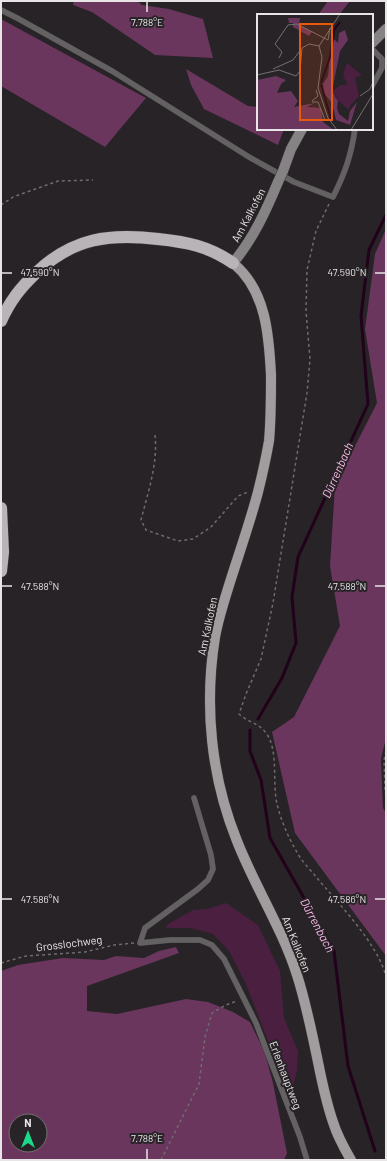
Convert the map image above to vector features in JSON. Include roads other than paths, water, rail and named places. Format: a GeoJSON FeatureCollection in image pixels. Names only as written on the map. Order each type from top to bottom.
{"type":"FeatureCollection","features":[{"type":"Feature","properties":{"kind":"highway"},"geometry":{"type":"LineString","coordinates":[[1,321],[4,312],[22,286],[54,257],[83,243],[110,237],[150,238],[192,244],[212,250],[233,262]]}},
{"type":"Feature","properties":{"kind":"highway"},"geometry":{"type":"LineString","coordinates":[[1,508],[3,552],[1,571]]}},
{"type":"Feature","properties":{"kind":"main road","name":"Am Kalkofen"},"geometry":{"type":"LineString","coordinates":[[233,262],[240,268],[254,290],[262,307],[268,328],[271,394],[269,434],[258,492],[233,569],[215,636],[211,673],[210,731],[217,778],[229,819],[248,866],[289,952],[306,1006],[330,1114],[341,1143],[351,1160]]}},
{"type":"Feature","properties":{"kind":"street"},"geometry":{"type":"LineString","coordinates":[[373,42],[386,29]]}},
{"type":"Feature","properties":{"kind":"street","name":"Am Kalkofen"},"geometry":{"type":"LineString","coordinates":[[233,262],[243,251],[269,205],[290,150],[301,130]]}},
{"type":"Feature","properties":{"kind":"lane"},"geometry":{"type":"LineString","coordinates":[[1,10],[112,71],[249,158],[294,182],[333,197],[344,176],[349,161],[355,130]]}},
{"type":"Feature","properties":{"kind":"lane"},"geometry":{"type":"LineString","coordinates":[[373,50],[382,59],[382,68],[373,84]]}},
{"type":"Feature","properties":{"kind":"lane","name":"Erlenhauptweg"},"geometry":{"type":"LineString","coordinates":[[194,798],[211,855],[213,869],[208,880],[198,889],[145,928],[140,943],[170,940],[200,940],[212,945],[224,959],[256,1023],[300,1137],[307,1160]]}},
{"type":"Feature","properties":{"kind":"waterway","name":"Dürrenbach"},"geometry":{"type":"LineString","coordinates":[[258,719],[282,678],[296,643],[292,597],[298,557],[368,404],[361,316],[369,250],[386,215]]}},
{"type":"Feature","properties":{"kind":"waterway","name":"Dürrenbach"},"geometry":{"type":"LineString","coordinates":[[250,730],[250,751],[261,780],[270,838],[334,951],[348,1066],[375,1151]]}}]}
